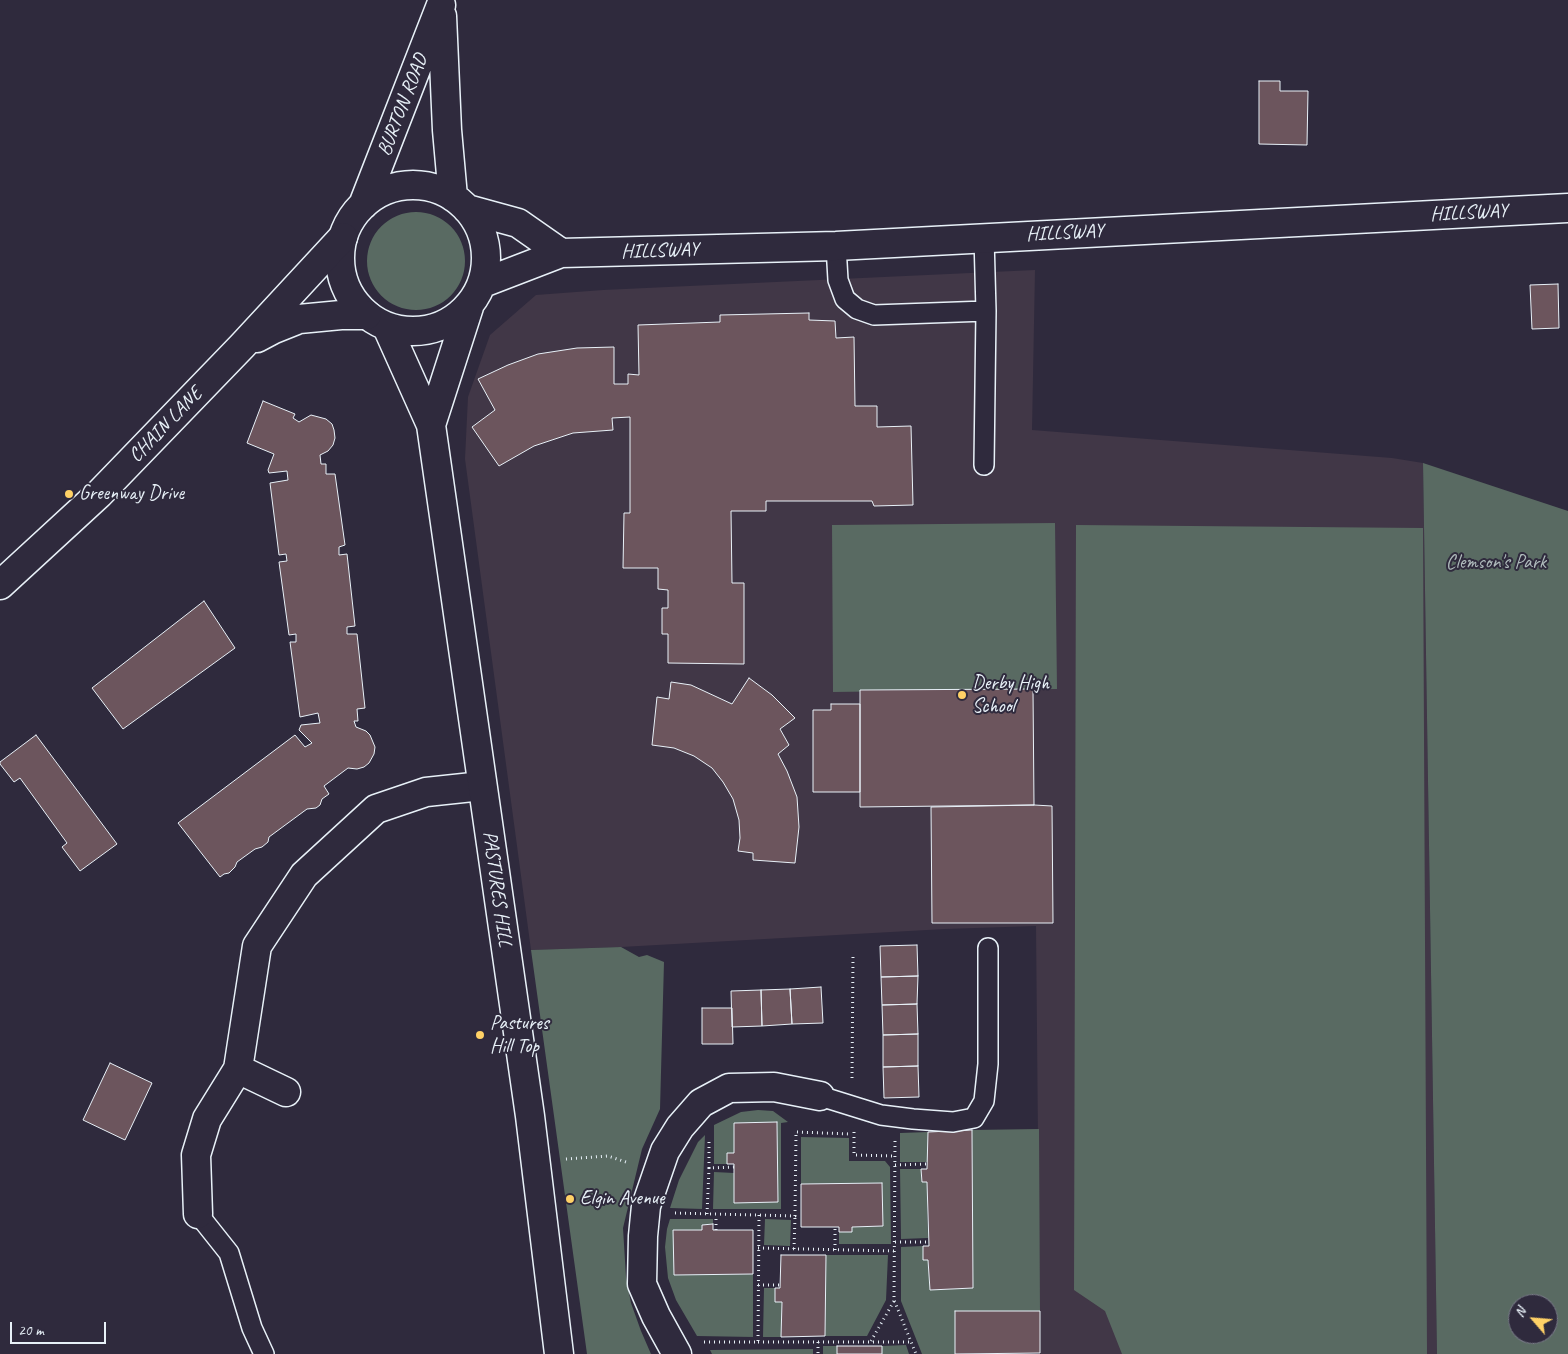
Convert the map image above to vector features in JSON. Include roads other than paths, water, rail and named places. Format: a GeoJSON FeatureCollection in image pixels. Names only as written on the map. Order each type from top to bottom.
{"type":"FeatureCollection","features":[{"type":"Feature","properties":{"kind":"street","name":"BURTON ROAD"},"geometry":{"type":"LineString","coordinates":[[441,2],[447,130],[460,203]]}},
{"type":"Feature","properties":{"kind":"street","name":"BURTON ROAD"},"geometry":{"type":"LineString","coordinates":[[363,204],[441,2]]}},
{"type":"Feature","properties":{"kind":"street"},"geometry":{"type":"LineString","coordinates":[[460,203],[480,226],[487,254],[482,283],[469,307],[446,325],[417,332],[377,321],[352,299],[343,280],[340,258],[343,237],[351,219],[363,204],[386,190],[412,185],[439,189],[460,203],[518,223],[561,253]]}},
{"type":"Feature","properties":{"kind":"street","name":"HILLSWAY"},"geometry":{"type":"LineString","coordinates":[[482,283],[561,253],[836,246],[1568,208]]}},
{"type":"Feature","properties":{"kind":"street","name":"CHAIN LANE"},"geometry":{"type":"LineString","coordinates":[[2,579],[99,494],[242,346],[343,237]]}},
{"type":"Feature","properties":{"kind":"street","name":"PASTURES HILL"},"geometry":{"type":"LineString","coordinates":[[431,425],[469,307]]}},
{"type":"Feature","properties":{"kind":"street","name":"CHAIN LANE"},"geometry":{"type":"LineString","coordinates":[[242,346],[274,329],[299,319],[341,315],[377,321]]}},
{"type":"Feature","properties":{"kind":"street","name":"PASTURES HILL"},"geometry":{"type":"LineString","coordinates":[[377,321],[431,425],[536,1161],[559,1354]]}},
{"type":"Feature","properties":{"kind":"street"},"geometry":{"type":"LineString","coordinates":[[198,1214],[196,1155],[207,1119],[238,1069],[257,946],[304,875],[376,809],[426,792],[482,786]]}},
{"type":"Feature","properties":{"kind":"street"},"geometry":{"type":"LineString","coordinates":[[238,1069],[286,1092]]}},
{"type":"Feature","properties":{"kind":"street"},"geometry":{"type":"LineString","coordinates":[[673,1348],[642,1284],[645,1213],[656,1173],[665,1151],[680,1127],[701,1103],[729,1088],[774,1087],[820,1096]]}},
{"type":"Feature","properties":{"kind":"lane"},"geometry":{"type":"LineString","coordinates":[[984,237],[986,311],[984,465]]}},
{"type":"Feature","properties":{"kind":"lane"},"geometry":{"type":"LineString","coordinates":[[836,246],[838,280],[844,299],[857,309],[874,315],[986,311]]}},
{"type":"Feature","properties":{"kind":"lane"},"geometry":{"type":"LineString","coordinates":[[820,1096],[881,1115],[913,1120],[953,1122],[974,1118],[984,1101],[988,1064],[988,948]]}},
{"type":"Feature","properties":{"kind":"lane"},"geometry":{"type":"LineString","coordinates":[[198,1214],[229,1253],[252,1328],[264,1354]]}},
{"type":"Feature","properties":{"kind":"place","name":"Greenway Drive"},"geometry":{"type":"Point","coordinates":[69,494]}},
{"type":"Feature","properties":{"kind":"place","name":"Derby High School"},"geometry":{"type":"Point","coordinates":[962,695]}},
{"type":"Feature","properties":{"kind":"place","name":"Pastures Hill Top"},"geometry":{"type":"Point","coordinates":[480,1035]}},
{"type":"Feature","properties":{"kind":"place","name":"Elgin Avenue"},"geometry":{"type":"Point","coordinates":[570,1199]}},
{"type":"Feature","properties":{"kind":"park label","name":"Clemson's Park"},"geometry":{"type":"Point","coordinates":[1496,563]}}]}
